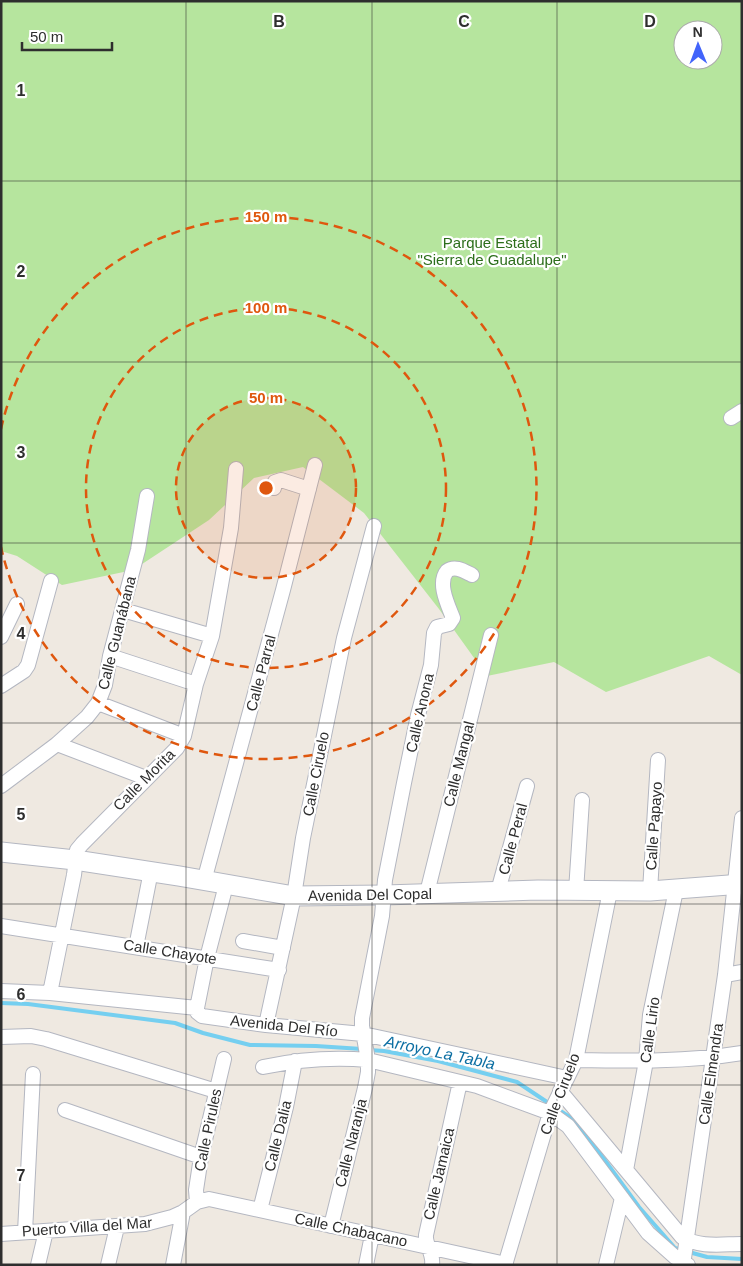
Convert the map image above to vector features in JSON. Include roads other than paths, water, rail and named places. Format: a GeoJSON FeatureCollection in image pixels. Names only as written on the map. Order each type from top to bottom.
{"type":"FeatureCollection","features":[{"type":"Feature","properties":{"kind":"street","name":"Calle Parral"},"geometry":{"type":"LineString","coordinates":[[204,880],[281,599],[315,466]]}},
{"type":"Feature","properties":{"kind":"street","name":"Calle Morita"},"geometry":{"type":"LineString","coordinates":[[50,993],[74,875],[77,850],[177,748],[184,736],[196,684],[212,636],[231,528],[236,469]]}},
{"type":"Feature","properties":{"kind":"street"},"geometry":{"type":"LineString","coordinates":[[274,488],[276,482],[281,480],[309,489]]}},
{"type":"Feature","properties":{"kind":"street","name":"Calle Guanábana"},"geometry":{"type":"LineString","coordinates":[[1,786],[57,744],[87,717],[98,704],[106,685],[110,656],[138,550],[147,496]]}},
{"type":"Feature","properties":{"kind":"street","name":"Calle Ciruelo"},"geometry":{"type":"LineString","coordinates":[[266,1025],[294,896],[303,838],[342,647],[374,526]]}},
{"type":"Feature","properties":{"kind":"street","name":"Calle Anona"},"geometry":{"type":"LineString","coordinates":[[384,895],[385,880],[404,783],[430,665],[434,633],[437,627],[449,624],[453,618],[445,596],[443,578],[447,571],[454,568],[472,575]]}},
{"type":"Feature","properties":{"kind":"street"},"geometry":{"type":"LineString","coordinates":[[1,686],[24,671],[28,665],[51,581]]}},
{"type":"Feature","properties":{"kind":"street"},"geometry":{"type":"LineString","coordinates":[[1,637],[17,604]]}},
{"type":"Feature","properties":{"kind":"street"},"geometry":{"type":"LineString","coordinates":[[123,610],[212,636]]}},
{"type":"Feature","properties":{"kind":"street","name":"Calle Mangal"},"geometry":{"type":"LineString","coordinates":[[428,893],[491,635]]}},
{"type":"Feature","properties":{"kind":"street"},"geometry":{"type":"LineString","coordinates":[[110,656],[196,684]]}},
{"type":"Feature","properties":{"kind":"street"},"geometry":{"type":"LineString","coordinates":[[98,704],[184,736]]}},
{"type":"Feature","properties":{"kind":"street"},"geometry":{"type":"LineString","coordinates":[[57,744],[146,778]]}},
{"type":"Feature","properties":{"kind":"street","name":"Calle Papayo"},"geometry":{"type":"LineString","coordinates":[[650,891],[658,760]]}},
{"type":"Feature","properties":{"kind":"street","name":"Calle Peral"},"geometry":{"type":"LineString","coordinates":[[498,891],[527,786]]}},
{"type":"Feature","properties":{"kind":"street"},"geometry":{"type":"LineString","coordinates":[[576,891],[582,800]]}},
{"type":"Feature","properties":{"kind":"street","name":"Calle Elmendra"},"geometry":{"type":"LineString","coordinates":[[685,1263],[738,884],[742,818]]}},
{"type":"Feature","properties":{"kind":"street","name":"Avenida Del Copal"},"geometry":{"type":"LineString","coordinates":[[1,852],[75,860],[294,896],[498,891],[650,891],[738,884]]}},
{"type":"Feature","properties":{"kind":"street"},"geometry":{"type":"LineString","coordinates":[[136,947],[151,872]]}},
{"type":"Feature","properties":{"kind":"street"},"geometry":{"type":"LineString","coordinates":[[197,1008],[207,958],[226,885]]}},
{"type":"Feature","properties":{"kind":"street","name":"Calle Lirio"},"geometry":{"type":"LineString","coordinates":[[626,1170],[646,1061],[650,1015],[676,890]]}},
{"type":"Feature","properties":{"kind":"street","name":"Calle Ciruelo"},"geometry":{"type":"LineString","coordinates":[[505,1264],[554,1104],[576,1060],[610,891]]}},
{"type":"Feature","properties":{"kind":"street"},"geometry":{"type":"LineString","coordinates":[[366,1047],[362,1018],[382,916],[384,895]]}},
{"type":"Feature","properties":{"kind":"street","name":"Calle Chayote"},"geometry":{"type":"LineString","coordinates":[[1,926],[278,970]]}},
{"type":"Feature","properties":{"kind":"street"},"geometry":{"type":"LineString","coordinates":[[243,941],[283,948]]}},
{"type":"Feature","properties":{"kind":"street"},"geometry":{"type":"LineString","coordinates":[[725,975],[742,972]]}},
{"type":"Feature","properties":{"kind":"street","name":"Avenida Del Río"},"geometry":{"type":"LineString","coordinates":[[1,991],[50,993],[197,1008],[202,1016],[266,1025],[366,1047],[567,1078]]}},
{"type":"Feature","properties":{"kind":"street"},"geometry":{"type":"LineString","coordinates":[[1,1037],[31,1036],[216,1091]]}},
{"type":"Feature","properties":{"kind":"street","name":"Avenida Del Río"},"geometry":{"type":"LineString","coordinates":[[263,1068],[295,1062],[356,1059],[366,1047]]}},
{"type":"Feature","properties":{"kind":"street","name":"Avenida Del Río"},"geometry":{"type":"LineString","coordinates":[[366,1047],[460,1082],[554,1104],[626,1170],[676,1231],[688,1242]]}},
{"type":"Feature","properties":{"kind":"street","name":"Calle Naranja"},"geometry":{"type":"LineString","coordinates":[[331,1226],[365,1088],[366,1047]]}},
{"type":"Feature","properties":{"kind":"street"},"geometry":{"type":"LineString","coordinates":[[576,1060],[646,1061],[714,1058],[742,1053]]}},
{"type":"Feature","properties":{"kind":"street","name":"Calle Pirules"},"geometry":{"type":"LineString","coordinates":[[197,1202],[196,1190],[201,1157],[224,1058]]}},
{"type":"Feature","properties":{"kind":"street","name":"Calle Dalia"},"geometry":{"type":"LineString","coordinates":[[260,1210],[286,1107],[295,1062]]}},
{"type":"Feature","properties":{"kind":"street"},"geometry":{"type":"LineString","coordinates":[[25,1232],[33,1074]]}},
{"type":"Feature","properties":{"kind":"street","name":"Calle Jamaica"},"geometry":{"type":"LineString","coordinates":[[432,1265],[432,1255],[425,1241],[426,1234],[460,1082]]}},
{"type":"Feature","properties":{"kind":"street","name":"Avenida Del Río"},"geometry":{"type":"LineString","coordinates":[[554,1104],[568,1126],[648,1234],[685,1263]]}},
{"type":"Feature","properties":{"kind":"street"},"geometry":{"type":"LineString","coordinates":[[65,1110],[201,1157]]}},
{"type":"Feature","properties":{"kind":"street"},"geometry":{"type":"LineString","coordinates":[[606,1265],[622,1198]]}},
{"type":"Feature","properties":{"kind":"street","name":"Calle Chabacano"},"geometry":{"type":"LineString","coordinates":[[197,1202],[209,1199],[505,1264]]}},
{"type":"Feature","properties":{"kind":"street","name":"Puerto Villa del Mar"},"geometry":{"type":"LineString","coordinates":[[1,1234],[117,1227],[159,1221],[183,1212],[197,1202]]}},
{"type":"Feature","properties":{"kind":"street"},"geometry":{"type":"LineString","coordinates":[[173,1265],[183,1212]]}},
{"type":"Feature","properties":{"kind":"street"},"geometry":{"type":"LineString","coordinates":[[108,1265],[117,1227]]}},
{"type":"Feature","properties":{"kind":"street"},"geometry":{"type":"LineString","coordinates":[[38,1265],[46,1231]]}},
{"type":"Feature","properties":{"kind":"street"},"geometry":{"type":"LineString","coordinates":[[366,1265],[372,1235]]}},
{"type":"Feature","properties":{"kind":"street"},"geometry":{"type":"LineString","coordinates":[[688,1242],[701,1245],[742,1244]]}},
{"type":"Feature","properties":{"kind":"waterway","name":"Arroyo La Tabla"},"geometry":{"type":"LineString","coordinates":[[1,1003],[28,1004],[175,1023],[203,1033],[250,1045],[362,1049]]}},
{"type":"Feature","properties":{"kind":"waterway","name":"Arroyo La Tabla"},"geometry":{"type":"LineString","coordinates":[[369,1050],[438,1061],[517,1082],[571,1118],[639,1207],[675,1248],[682,1250]]}},
{"type":"Feature","properties":{"kind":"waterway","name":"Arroyo La Tabla"},"geometry":{"type":"LineString","coordinates":[[689,1252],[707,1257],[742,1259]]}},
{"type":"Feature","properties":{"kind":"park label","name":"Parque Estatal \"Sierra de Guadalupe\""},"geometry":{"type":"Point","coordinates":[492,252]}}]}
